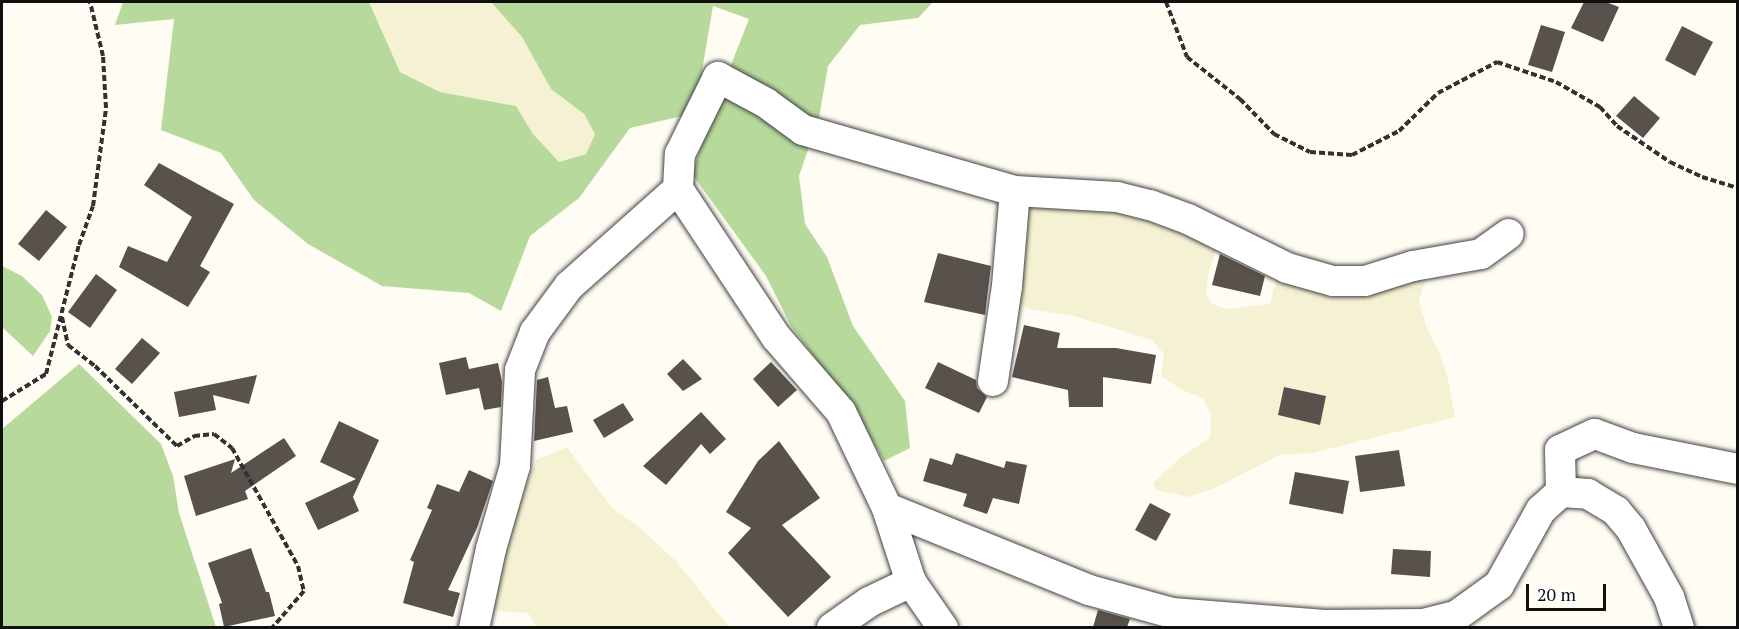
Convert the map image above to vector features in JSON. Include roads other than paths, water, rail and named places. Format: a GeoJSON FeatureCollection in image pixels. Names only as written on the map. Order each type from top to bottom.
{"type":"FeatureCollection","features":[{"type":"Feature","properties":{"kind":"street"},"geometry":{"type":"LineString","coordinates":[[943,627],[911,582],[888,508],[841,412],[776,337],[678,189],[680,154],[718,77],[766,103],[803,130],[1015,191],[1117,197],[1150,205],[1188,219],[1287,268],[1333,281],[1365,281],[1413,266],[1481,254],[1509,234]]}},
{"type":"Feature","properties":{"kind":"street"},"geometry":{"type":"LineString","coordinates":[[474,627],[491,549],[515,466],[520,370],[536,332],[569,286],[678,189]]}},
{"type":"Feature","properties":{"kind":"street"},"geometry":{"type":"LineString","coordinates":[[993,381],[1007,286],[1015,191]]}},
{"type":"Feature","properties":{"kind":"street"},"geometry":{"type":"LineString","coordinates":[[1561,492],[1560,450],[1595,434],[1633,448],[1737,469]]}},
{"type":"Feature","properties":{"kind":"street"},"geometry":{"type":"LineString","coordinates":[[888,508],[1089,590],[1172,613],[1325,626],[1423,624],[1456,616],[1499,585],[1541,510],[1561,492],[1588,495],[1616,511],[1631,529],[1669,597],[1678,627]]}},
{"type":"Feature","properties":{"kind":"street"},"geometry":{"type":"LineString","coordinates":[[832,627],[869,602],[911,582]]}}]}
